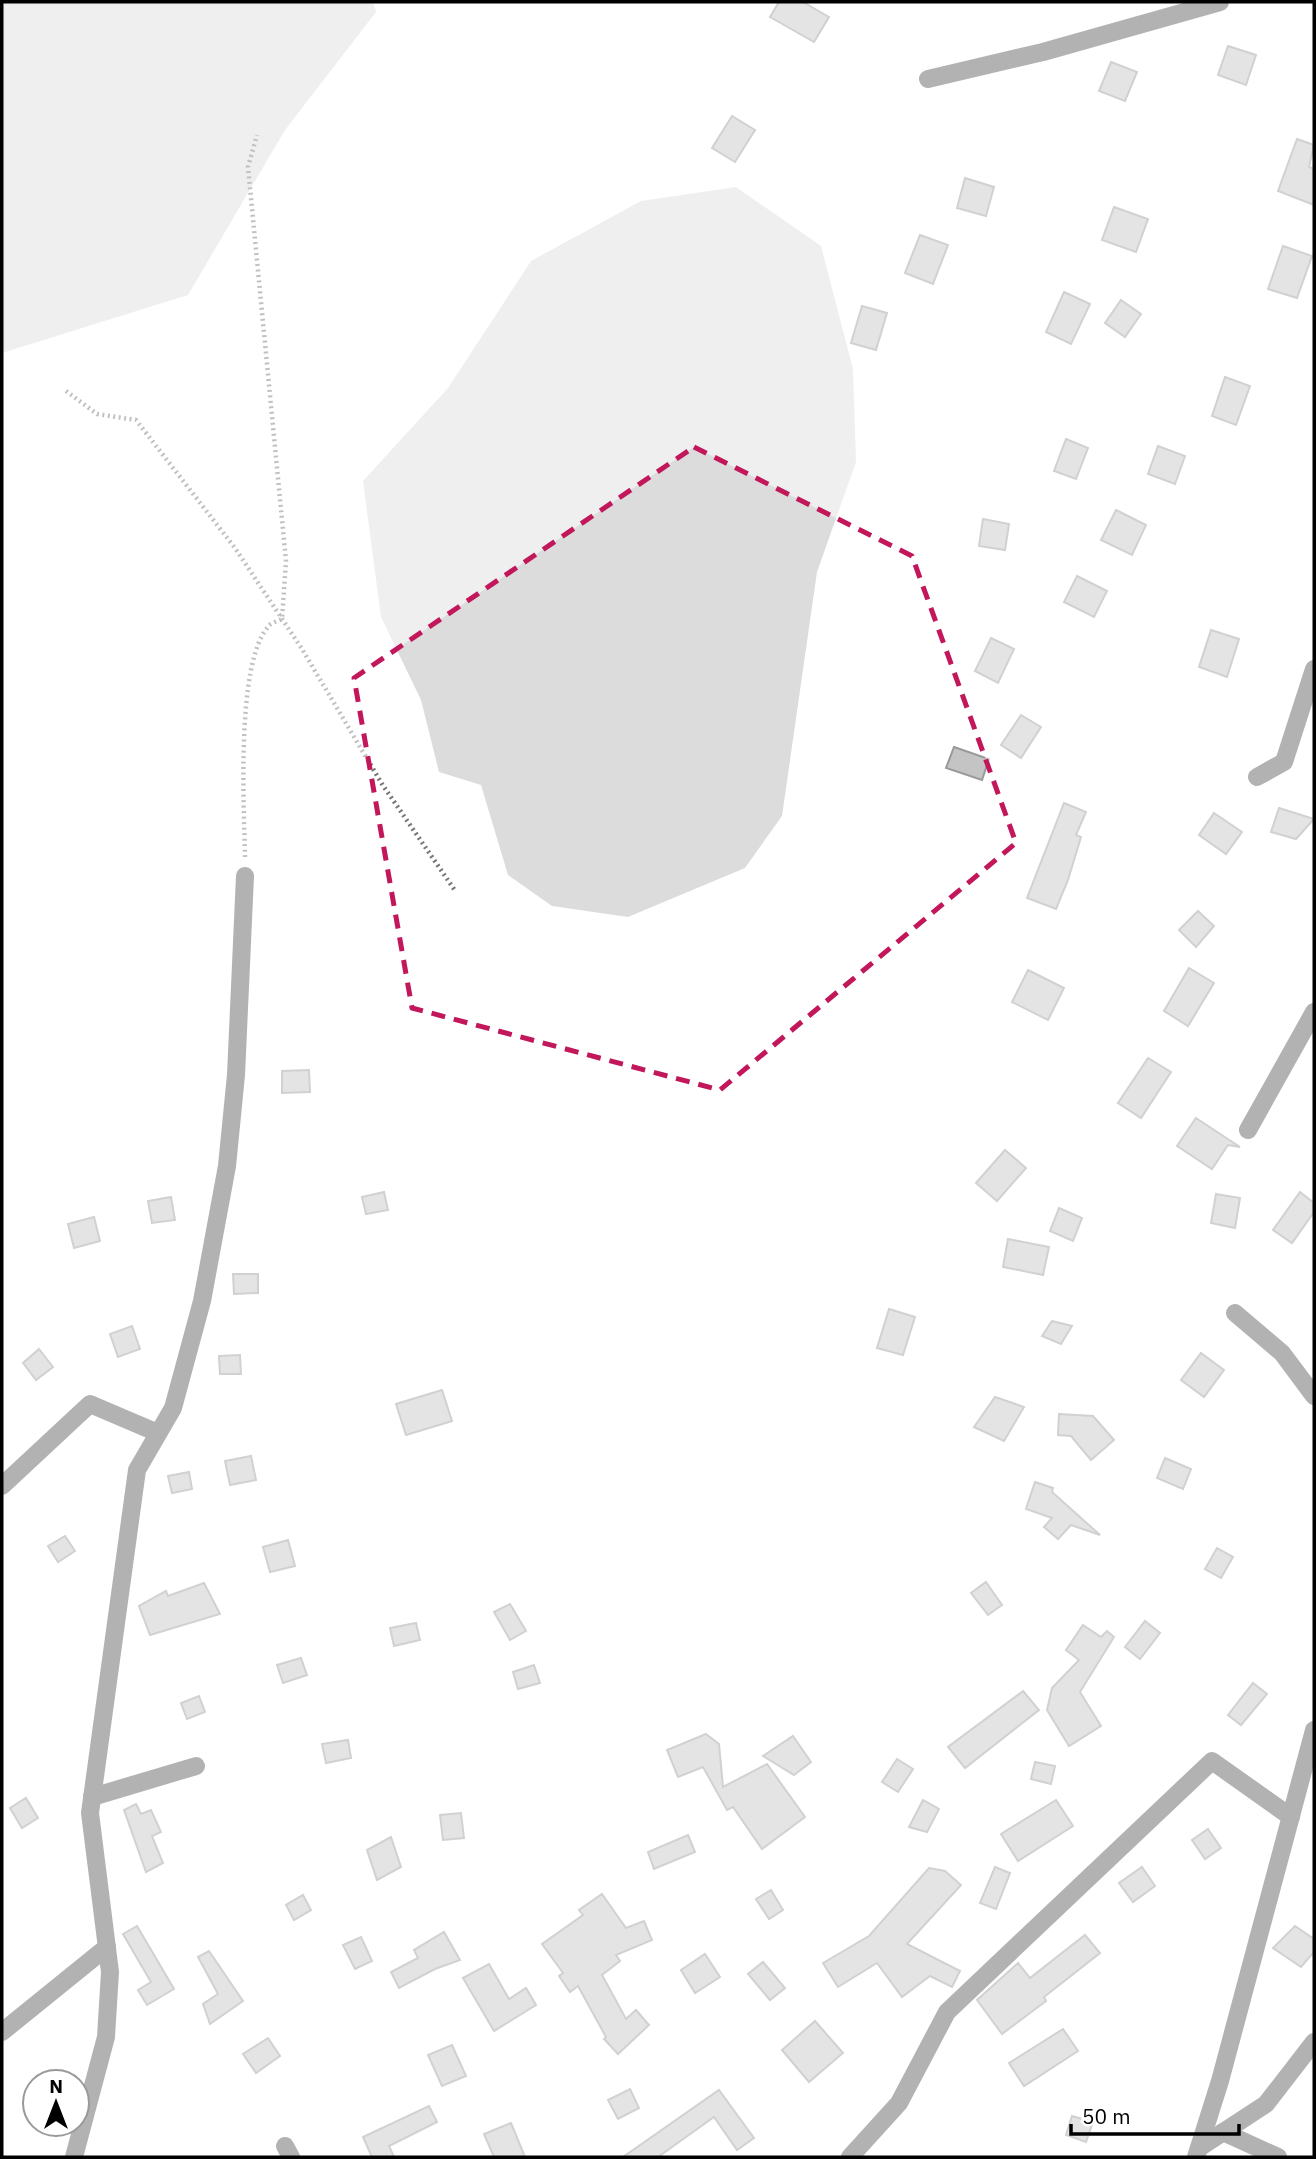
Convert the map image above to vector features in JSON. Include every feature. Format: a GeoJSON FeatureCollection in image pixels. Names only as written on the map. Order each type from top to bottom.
{"type":"FeatureCollection","features":[{"type":"Feature","properties":{"kind":"street"},"geometry":{"type":"LineString","coordinates":[[928,79],[1043,52],[1220,2]]}},
{"type":"Feature","properties":{"kind":"street"},"geometry":{"type":"LineString","coordinates":[[1257,777],[1284,762],[1314,669]]}},
{"type":"Feature","properties":{"kind":"street"},"geometry":{"type":"LineString","coordinates":[[74,2157],[106,2037],[110,1972],[90,1813],[92,1797],[136,1471],[173,1408],[202,1301],[227,1166],[236,1075],[246,876]]}},
{"type":"Feature","properties":{"kind":"street"},"geometry":{"type":"LineString","coordinates":[[1248,1130],[1314,1012]]}},
{"type":"Feature","properties":{"kind":"street"},"geometry":{"type":"LineString","coordinates":[[1235,1313],[1282,1353],[1314,1396]]}},
{"type":"Feature","properties":{"kind":"street"},"geometry":{"type":"LineString","coordinates":[[2,1486],[90,1404],[158,1433]]}},
{"type":"Feature","properties":{"kind":"street"},"geometry":{"type":"LineString","coordinates":[[1198,2153],[1314,1730]]}},
{"type":"Feature","properties":{"kind":"street"},"geometry":{"type":"LineString","coordinates":[[850,2157],[899,2103],[947,2012],[1212,1761],[1291,1817]]}},
{"type":"Feature","properties":{"kind":"street"},"geometry":{"type":"LineString","coordinates":[[92,1797],[196,1766]]}},
{"type":"Feature","properties":{"kind":"street"},"geometry":{"type":"LineString","coordinates":[[2,2032],[107,1947]]}},
{"type":"Feature","properties":{"kind":"street"},"geometry":{"type":"LineString","coordinates":[[1198,2153],[1223,2132],[1266,2104],[1314,2042]]}},
{"type":"Feature","properties":{"kind":"street"},"geometry":{"type":"LineString","coordinates":[[1223,2132],[1278,2157]]}},
{"type":"Feature","properties":{"kind":"path"},"geometry":{"type":"LineString","coordinates":[[257,135],[248,167],[277,496],[285,533],[282,619]]}},
{"type":"Feature","properties":{"kind":"path"},"geometry":{"type":"LineString","coordinates":[[66,391],[97,414],[136,420],[235,548],[282,619],[382,784],[457,892]]}},
{"type":"Feature","properties":{"kind":"path"},"geometry":{"type":"LineString","coordinates":[[246,876],[243,793],[250,665],[268,626],[282,619]]}},
{"type":"Feature","properties":{"kind":"highlighted area"},"geometry":{"type":"Polygon","coordinates":[[[694,447],[912,556],[1016,843],[720,1090],[412,1008],[354,678],[694,447]]]}},
{"type":"Feature","properties":{"kind":"shaded area"},"geometry":{"type":"Polygon","coordinates":[[[2,2],[373,2],[376,12],[285,130],[188,295],[2,353],[2,2]]]}},
{"type":"Feature","properties":{"kind":"shaded area"},"geometry":{"type":"Polygon","coordinates":[[[736,187],[821,246],[853,369],[856,462],[817,572],[782,816],[745,868],[628,917],[552,906],[508,875],[481,785],[439,772],[421,700],[381,617],[363,481],[448,388],[531,261],[641,201],[736,187]]]}},
{"type":"Feature","properties":{"kind":"building"},"geometry":{"type":"Polygon","coordinates":[[[779,2],[803,2],[829,17],[814,42],[770,17],[779,2]]]}},
{"type":"Feature","properties":{"kind":"building"},"geometry":{"type":"Polygon","coordinates":[[[1228,46],[1256,55],[1246,85],[1218,75],[1228,46]]]}},
{"type":"Feature","properties":{"kind":"building"},"geometry":{"type":"Polygon","coordinates":[[[1111,62],[1137,72],[1125,101],[1099,91],[1111,62]]]}},
{"type":"Feature","properties":{"kind":"building"},"geometry":{"type":"Polygon","coordinates":[[[732,116],[755,130],[735,162],[712,148],[732,116]]]}},
{"type":"Feature","properties":{"kind":"building"},"geometry":{"type":"Polygon","coordinates":[[[1297,139],[1314,145],[1309,167],[1314,169],[1314,205],[1278,191],[1297,139]]]}},
{"type":"Feature","properties":{"kind":"building"},"geometry":{"type":"Polygon","coordinates":[[[965,178],[994,187],[986,216],[957,208],[965,178]]]}},
{"type":"Feature","properties":{"kind":"building"},"geometry":{"type":"Polygon","coordinates":[[[1114,207],[1148,219],[1136,252],[1102,240],[1114,207]]]}},
{"type":"Feature","properties":{"kind":"building"},"geometry":{"type":"Polygon","coordinates":[[[920,235],[948,245],[933,284],[905,273],[920,235]]]}},
{"type":"Feature","properties":{"kind":"building"},"geometry":{"type":"Polygon","coordinates":[[[1283,246],[1312,256],[1297,298],[1268,289],[1283,246]]]}},
{"type":"Feature","properties":{"kind":"building"},"geometry":{"type":"Polygon","coordinates":[[[1064,292],[1090,304],[1071,344],[1046,332],[1064,292]]]}},
{"type":"Feature","properties":{"kind":"building"},"geometry":{"type":"Polygon","coordinates":[[[1121,300],[1141,314],[1125,337],[1105,323],[1121,300]]]}},
{"type":"Feature","properties":{"kind":"building"},"geometry":{"type":"Polygon","coordinates":[[[862,306],[887,313],[876,350],[851,343],[862,306]]]}},
{"type":"Feature","properties":{"kind":"building"},"geometry":{"type":"Polygon","coordinates":[[[1225,377],[1250,386],[1236,425],[1212,416],[1225,377]]]}},
{"type":"Feature","properties":{"kind":"building"},"geometry":{"type":"Polygon","coordinates":[[[1066,439],[1088,448],[1076,479],[1054,471],[1066,439]]]}},
{"type":"Feature","properties":{"kind":"building"},"geometry":{"type":"Polygon","coordinates":[[[1158,446],[1185,456],[1175,484],[1148,474],[1158,446]]]}},
{"type":"Feature","properties":{"kind":"building"},"geometry":{"type":"Polygon","coordinates":[[[1116,510],[1146,525],[1132,555],[1101,540],[1116,510]]]}},
{"type":"Feature","properties":{"kind":"building"},"geometry":{"type":"Polygon","coordinates":[[[983,519],[1009,524],[1005,550],[979,546],[983,519]]]}},
{"type":"Feature","properties":{"kind":"building"},"geometry":{"type":"Polygon","coordinates":[[[1077,576],[1107,591],[1094,617],[1064,602],[1077,576]]]}},
{"type":"Feature","properties":{"kind":"building"},"geometry":{"type":"Polygon","coordinates":[[[1211,630],[1239,639],[1227,677],[1199,667],[1211,630]]]}},
{"type":"Feature","properties":{"kind":"building"},"geometry":{"type":"Polygon","coordinates":[[[991,638],[1014,649],[998,683],[975,671],[991,638]]]}},
{"type":"Feature","properties":{"kind":"building"},"geometry":{"type":"Polygon","coordinates":[[[1021,715],[1041,727],[1021,758],[1001,745],[1021,715]]]}},
{"type":"Feature","properties":{"kind":"building"},"geometry":{"type":"Polygon","coordinates":[[[954,747],[989,759],[982,780],[946,768],[954,747]]]}},
{"type":"Feature","properties":{"kind":"building"},"geometry":{"type":"Polygon","coordinates":[[[1064,803],[1086,812],[1076,835],[1081,837],[1068,880],[1056,909],[1027,898],[1064,803]]]}},
{"type":"Feature","properties":{"kind":"building"},"geometry":{"type":"Polygon","coordinates":[[[1279,808],[1314,819],[1296,839],[1271,832],[1279,808]]]}},
{"type":"Feature","properties":{"kind":"building"},"geometry":{"type":"Polygon","coordinates":[[[1214,813],[1242,832],[1226,854],[1199,835],[1214,813]]]}},
{"type":"Feature","properties":{"kind":"building"},"geometry":{"type":"Polygon","coordinates":[[[1198,911],[1214,926],[1196,947],[1179,930],[1198,911]]]}},
{"type":"Feature","properties":{"kind":"building"},"geometry":{"type":"Polygon","coordinates":[[[1189,968],[1214,983],[1188,1026],[1164,1011],[1189,968]]]}},
{"type":"Feature","properties":{"kind":"building"},"geometry":{"type":"Polygon","coordinates":[[[1028,970],[1064,988],[1048,1020],[1012,1002],[1028,970]]]}},
{"type":"Feature","properties":{"kind":"building"},"geometry":{"type":"Polygon","coordinates":[[[1148,1058],[1171,1072],[1141,1118],[1118,1103],[1148,1058]]]}},
{"type":"Feature","properties":{"kind":"building"},"geometry":{"type":"Polygon","coordinates":[[[309,1070],[310,1092],[282,1093],[282,1071],[309,1070]]]}},
{"type":"Feature","properties":{"kind":"building"},"geometry":{"type":"Polygon","coordinates":[[[1196,1118],[1240,1147],[1228,1145],[1212,1169],[1177,1146],[1196,1118]]]}},
{"type":"Feature","properties":{"kind":"building"},"geometry":{"type":"Polygon","coordinates":[[[1005,1150],[1026,1168],[997,1201],[976,1183],[1005,1150]]]}},
{"type":"Feature","properties":{"kind":"building"},"geometry":{"type":"Polygon","coordinates":[[[384,1192],[388,1210],[366,1214],[362,1197],[384,1192]]]}},
{"type":"Feature","properties":{"kind":"building"},"geometry":{"type":"Polygon","coordinates":[[[1300,1192],[1314,1203],[1314,1212],[1292,1243],[1273,1230],[1300,1192]]]}},
{"type":"Feature","properties":{"kind":"building"},"geometry":{"type":"Polygon","coordinates":[[[1216,1194],[1240,1198],[1235,1228],[1211,1223],[1216,1194]]]}},
{"type":"Feature","properties":{"kind":"building"},"geometry":{"type":"Polygon","coordinates":[[[171,1197],[175,1220],[152,1223],[148,1201],[171,1197]]]}},
{"type":"Feature","properties":{"kind":"building"},"geometry":{"type":"Polygon","coordinates":[[[1059,1208],[1082,1218],[1073,1241],[1050,1231],[1059,1208]]]}},
{"type":"Feature","properties":{"kind":"building"},"geometry":{"type":"Polygon","coordinates":[[[94,1217],[100,1241],[74,1248],[68,1224],[94,1217]]]}},
{"type":"Feature","properties":{"kind":"building"},"geometry":{"type":"Polygon","coordinates":[[[1008,1239],[1049,1247],[1043,1275],[1003,1267],[1008,1239]]]}},
{"type":"Feature","properties":{"kind":"building"},"geometry":{"type":"Polygon","coordinates":[[[233,1274],[258,1274],[258,1293],[234,1294],[233,1274]]]}},
{"type":"Feature","properties":{"kind":"building"},"geometry":{"type":"Polygon","coordinates":[[[889,1309],[915,1317],[903,1355],[877,1348],[889,1309]]]}},
{"type":"Feature","properties":{"kind":"building"},"geometry":{"type":"Polygon","coordinates":[[[1052,1321],[1072,1326],[1061,1344],[1042,1336],[1052,1321]]]}},
{"type":"Feature","properties":{"kind":"building"},"geometry":{"type":"Polygon","coordinates":[[[132,1326],[140,1349],[118,1357],[110,1334],[132,1326]]]}},
{"type":"Feature","properties":{"kind":"building"},"geometry":{"type":"Polygon","coordinates":[[[39,1349],[53,1367],[36,1380],[23,1363],[39,1349]]]}},
{"type":"Feature","properties":{"kind":"building"},"geometry":{"type":"Polygon","coordinates":[[[1201,1353],[1224,1370],[1204,1397],[1181,1380],[1201,1353]]]}},
{"type":"Feature","properties":{"kind":"building"},"geometry":{"type":"Polygon","coordinates":[[[240,1355],[241,1374],[220,1374],[219,1356],[240,1355]]]}},
{"type":"Feature","properties":{"kind":"building"},"geometry":{"type":"Polygon","coordinates":[[[442,1390],[452,1421],[406,1435],[396,1404],[442,1390]]]}},
{"type":"Feature","properties":{"kind":"building"},"geometry":{"type":"Polygon","coordinates":[[[995,1397],[1024,1407],[1004,1441],[974,1427],[995,1397]]]}},
{"type":"Feature","properties":{"kind":"building"},"geometry":{"type":"Polygon","coordinates":[[[1059,1414],[1093,1416],[1114,1440],[1091,1460],[1071,1436],[1058,1435],[1059,1414]]]}},
{"type":"Feature","properties":{"kind":"building"},"geometry":{"type":"Polygon","coordinates":[[[251,1456],[256,1480],[230,1485],[225,1461],[251,1456]]]}},
{"type":"Feature","properties":{"kind":"building"},"geometry":{"type":"Polygon","coordinates":[[[1165,1458],[1191,1469],[1183,1489],[1157,1478],[1165,1458]]]}},
{"type":"Feature","properties":{"kind":"building"},"geometry":{"type":"Polygon","coordinates":[[[189,1472],[192,1489],[172,1493],[168,1476],[189,1472]]]}},
{"type":"Feature","properties":{"kind":"building"},"geometry":{"type":"Polygon","coordinates":[[[1035,1482],[1053,1488],[1052,1492],[1100,1535],[1071,1525],[1058,1539],[1044,1527],[1052,1518],[1026,1509],[1035,1482]]]}},
{"type":"Feature","properties":{"kind":"building"},"geometry":{"type":"Polygon","coordinates":[[[65,1536],[75,1551],[58,1562],[48,1546],[65,1536]]]}},
{"type":"Feature","properties":{"kind":"building"},"geometry":{"type":"Polygon","coordinates":[[[288,1540],[295,1566],[270,1572],[263,1547],[288,1540]]]}},
{"type":"Feature","properties":{"kind":"building"},"geometry":{"type":"Polygon","coordinates":[[[1217,1548],[1233,1557],[1221,1578],[1205,1569],[1217,1548]]]}},
{"type":"Feature","properties":{"kind":"building"},"geometry":{"type":"Polygon","coordinates":[[[986,1582],[1002,1605],[988,1615],[971,1593],[986,1582]]]}},
{"type":"Feature","properties":{"kind":"building"},"geometry":{"type":"Polygon","coordinates":[[[204,1583],[220,1614],[150,1635],[139,1606],[166,1591],[168,1596],[204,1583]]]}},
{"type":"Feature","properties":{"kind":"building"},"geometry":{"type":"Polygon","coordinates":[[[510,1604],[526,1631],[510,1640],[494,1612],[510,1604]]]}},
{"type":"Feature","properties":{"kind":"building"},"geometry":{"type":"Polygon","coordinates":[[[1145,1621],[1160,1633],[1140,1659],[1125,1647],[1145,1621]]]}},
{"type":"Feature","properties":{"kind":"building"},"geometry":{"type":"Polygon","coordinates":[[[416,1623],[420,1640],[394,1646],[390,1628],[416,1623]]]}},
{"type":"Feature","properties":{"kind":"building"},"geometry":{"type":"Polygon","coordinates":[[[1083,1625],[1101,1637],[1107,1631],[1114,1637],[1080,1692],[1101,1726],[1069,1746],[1047,1710],[1052,1688],[1079,1660],[1066,1650],[1083,1625]]]}},
{"type":"Feature","properties":{"kind":"building"},"geometry":{"type":"Polygon","coordinates":[[[301,1658],[307,1675],[283,1683],[277,1665],[301,1658]]]}},
{"type":"Feature","properties":{"kind":"building"},"geometry":{"type":"Polygon","coordinates":[[[534,1665],[540,1683],[518,1689],[513,1672],[534,1665]]]}},
{"type":"Feature","properties":{"kind":"building"},"geometry":{"type":"Polygon","coordinates":[[[1253,1683],[1267,1694],[1241,1725],[1228,1715],[1253,1683]]]}},
{"type":"Feature","properties":{"kind":"building"},"geometry":{"type":"Polygon","coordinates":[[[1023,1691],[1039,1710],[965,1768],[948,1747],[1023,1691]]]}},
{"type":"Feature","properties":{"kind":"building"},"geometry":{"type":"Polygon","coordinates":[[[199,1696],[205,1712],[187,1719],[181,1703],[199,1696]]]}},
{"type":"Feature","properties":{"kind":"building"},"geometry":{"type":"Polygon","coordinates":[[[706,1734],[719,1744],[723,1787],[767,1764],[805,1817],[762,1849],[733,1807],[727,1810],[703,1767],[678,1777],[667,1750],[706,1734]]]}},
{"type":"Feature","properties":{"kind":"building"},"geometry":{"type":"Polygon","coordinates":[[[793,1736],[811,1762],[794,1775],[763,1756],[793,1736]]]}},
{"type":"Feature","properties":{"kind":"building"},"geometry":{"type":"Polygon","coordinates":[[[348,1740],[351,1758],[326,1763],[322,1744],[348,1740]]]}},
{"type":"Feature","properties":{"kind":"building"},"geometry":{"type":"Polygon","coordinates":[[[897,1759],[913,1769],[898,1792],[882,1782],[897,1759]]]}},
{"type":"Feature","properties":{"kind":"building"},"geometry":{"type":"Polygon","coordinates":[[[1035,1762],[1055,1766],[1051,1784],[1031,1779],[1035,1762]]]}},
{"type":"Feature","properties":{"kind":"building"},"geometry":{"type":"Polygon","coordinates":[[[26,1798],[38,1818],[22,1828],[10,1808],[26,1798]]]}},
{"type":"Feature","properties":{"kind":"building"},"geometry":{"type":"Polygon","coordinates":[[[923,1800],[939,1809],[927,1832],[909,1827],[923,1800]]]}},
{"type":"Feature","properties":{"kind":"building"},"geometry":{"type":"Polygon","coordinates":[[[1056,1800],[1073,1826],[1018,1861],[1001,1834],[1056,1800]]]}},
{"type":"Feature","properties":{"kind":"building"},"geometry":{"type":"Polygon","coordinates":[[[136,1804],[141,1814],[151,1810],[161,1832],[152,1836],[163,1863],[146,1872],[124,1810],[136,1804]]]}},
{"type":"Feature","properties":{"kind":"building"},"geometry":{"type":"Polygon","coordinates":[[[461,1813],[464,1838],[443,1840],[440,1815],[461,1813]]]}},
{"type":"Feature","properties":{"kind":"building"},"geometry":{"type":"Polygon","coordinates":[[[1208,1829],[1221,1848],[1205,1859],[1192,1840],[1208,1829]]]}},
{"type":"Feature","properties":{"kind":"building"},"geometry":{"type":"Polygon","coordinates":[[[688,1835],[695,1852],[654,1869],[648,1852],[688,1835]]]}},
{"type":"Feature","properties":{"kind":"building"},"geometry":{"type":"Polygon","coordinates":[[[391,1837],[401,1867],[377,1880],[367,1850],[391,1837]]]}},
{"type":"Feature","properties":{"kind":"building"},"geometry":{"type":"Polygon","coordinates":[[[995,1867],[1010,1873],[996,1909],[980,1903],[995,1867]]]}},
{"type":"Feature","properties":{"kind":"building"},"geometry":{"type":"Polygon","coordinates":[[[1142,1867],[1155,1886],[1133,1902],[1119,1883],[1142,1867]]]}},
{"type":"Feature","properties":{"kind":"building"},"geometry":{"type":"Polygon","coordinates":[[[929,1868],[945,1871],[961,1885],[907,1944],[960,1971],[952,1987],[930,1976],[902,1997],[877,1963],[838,1987],[823,1963],[869,1936],[929,1868]]]}},
{"type":"Feature","properties":{"kind":"building"},"geometry":{"type":"Polygon","coordinates":[[[771,1890],[783,1910],[769,1919],[756,1899],[771,1890]]]}},
{"type":"Feature","properties":{"kind":"building"},"geometry":{"type":"Polygon","coordinates":[[[602,1894],[626,1928],[644,1921],[652,1940],[616,1955],[620,1961],[602,1975],[626,2019],[636,2010],[649,2025],[618,2054],[604,2039],[606,2037],[578,1986],[570,1992],[559,1976],[563,1973],[542,1944],[583,1915],[579,1910],[602,1894]]]}},
{"type":"Feature","properties":{"kind":"building"},"geometry":{"type":"Polygon","coordinates":[[[303,1895],[311,1910],[294,1920],[286,1905],[303,1895]]]}},
{"type":"Feature","properties":{"kind":"building"},"geometry":{"type":"Polygon","coordinates":[[[137,1926],[174,1989],[147,2005],[138,1990],[151,1982],[123,1934],[137,1926]]]}},
{"type":"Feature","properties":{"kind":"building"},"geometry":{"type":"Polygon","coordinates":[[[1295,1926],[1314,1939],[1314,1952],[1301,1967],[1273,1948],[1295,1926]]]}},
{"type":"Feature","properties":{"kind":"building"},"geometry":{"type":"Polygon","coordinates":[[[444,1932],[460,1960],[435,1969],[399,1988],[391,1972],[418,1958],[414,1950],[444,1932]]]}},
{"type":"Feature","properties":{"kind":"building"},"geometry":{"type":"Polygon","coordinates":[[[1085,1935],[1100,1953],[1044,1997],[1046,2001],[1002,2034],[977,2000],[1018,1963],[1030,1978],[1085,1935]]]}},
{"type":"Feature","properties":{"kind":"building"},"geometry":{"type":"Polygon","coordinates":[[[361,1937],[372,1961],[355,1969],[343,1945],[361,1937]]]}},
{"type":"Feature","properties":{"kind":"building"},"geometry":{"type":"Polygon","coordinates":[[[209,1951],[243,2001],[210,2024],[203,2004],[218,1994],[198,1957],[209,1951]]]}},
{"type":"Feature","properties":{"kind":"building"},"geometry":{"type":"Polygon","coordinates":[[[705,1954],[720,1977],[695,1993],[681,1970],[705,1954]]]}},
{"type":"Feature","properties":{"kind":"building"},"geometry":{"type":"Polygon","coordinates":[[[763,1962],[785,1988],[770,2000],[748,1974],[763,1962]]]}},
{"type":"Feature","properties":{"kind":"building"},"geometry":{"type":"Polygon","coordinates":[[[489,1964],[509,1999],[526,1988],[536,2005],[494,2031],[463,1978],[489,1964]]]}},
{"type":"Feature","properties":{"kind":"building"},"geometry":{"type":"Polygon","coordinates":[[[815,2021],[843,2053],[809,2082],[782,2050],[815,2021]]]}},
{"type":"Feature","properties":{"kind":"building"},"geometry":{"type":"Polygon","coordinates":[[[1063,2029],[1078,2051],[1024,2086],[1009,2063],[1063,2029]]]}},
{"type":"Feature","properties":{"kind":"building"},"geometry":{"type":"Polygon","coordinates":[[[268,2038],[280,2056],[256,2073],[243,2054],[268,2038]]]}},
{"type":"Feature","properties":{"kind":"building"},"geometry":{"type":"Polygon","coordinates":[[[452,2045],[466,2076],[442,2086],[428,2055],[452,2045]]]}},
{"type":"Feature","properties":{"kind":"building"},"geometry":{"type":"Polygon","coordinates":[[[630,2089],[639,2108],[618,2119],[608,2100],[630,2089]]]}},
{"type":"Feature","properties":{"kind":"building"},"geometry":{"type":"Polygon","coordinates":[[[719,2090],[754,2138],[737,2150],[714,2117],[658,2157],[623,2157],[719,2090]]]}},
{"type":"Feature","properties":{"kind":"building"},"geometry":{"type":"Polygon","coordinates":[[[429,2106],[437,2122],[389,2146],[394,2157],[372,2157],[363,2137],[429,2106]]]}},
{"type":"Feature","properties":{"kind":"building"},"geometry":{"type":"Polygon","coordinates":[[[1072,2116],[1093,2122],[1086,2142],[1066,2135],[1072,2116]]]}},
{"type":"Feature","properties":{"kind":"building"},"geometry":{"type":"Polygon","coordinates":[[[511,2123],[525,2157],[494,2157],[484,2134],[511,2123]]]}}]}
